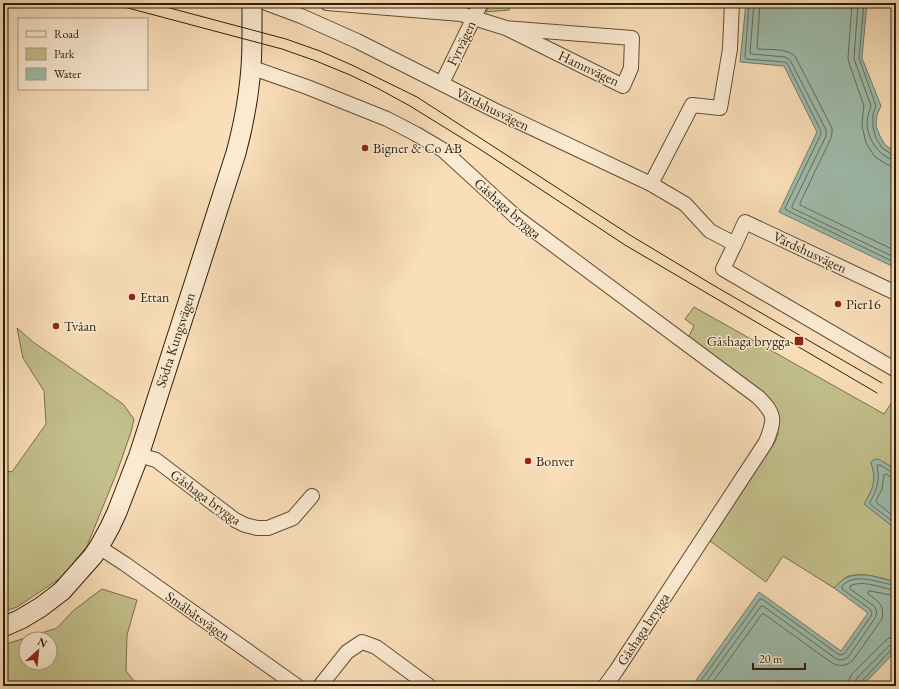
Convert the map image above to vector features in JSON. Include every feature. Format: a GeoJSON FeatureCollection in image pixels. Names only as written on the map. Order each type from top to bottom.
{"type":"FeatureCollection","features":[{"type":"Feature","properties":{"kind":"street","name":"Södra Kungsvägen"},"geometry":{"type":"LineString","coordinates":[[3,627],[21,619],[41,607],[62,591],[99,547],[117,512],[139,455],[243,128],[252,41],[252,3]]}},
{"type":"Feature","properties":{"kind":"street","name":"Värdshusvägen"},"geometry":{"type":"LineString","coordinates":[[266,3],[301,16],[357,41],[494,110],[651,184],[685,204],[710,231],[735,244],[745,222],[896,293]]}},
{"type":"Feature","properties":{"kind":"street","name":"Hamnvägen"},"geometry":{"type":"LineString","coordinates":[[327,3],[461,14],[506,28],[623,86],[631,68],[632,38],[506,28]]}},
{"type":"Feature","properties":{"kind":"street","name":"Fyrvägen"},"geometry":{"type":"LineString","coordinates":[[442,83],[481,3]]}},
{"type":"Feature","properties":{"kind":"street"},"geometry":{"type":"LineString","coordinates":[[651,184],[692,105],[720,108],[730,49],[732,3]]}},
{"type":"Feature","properties":{"kind":"street","name":"Gåshaga brygga"},"geometry":{"type":"LineString","coordinates":[[250,67],[307,87],[387,119],[443,150],[516,217],[758,397],[768,407],[772,416],[772,426],[766,442],[605,686]]}},
{"type":"Feature","properties":{"kind":"street"},"geometry":{"type":"LineString","coordinates":[[735,244],[723,269],[896,370]]}},
{"type":"Feature","properties":{"kind":"street","name":"Gåshaga brygga"},"geometry":{"type":"LineString","coordinates":[[139,455],[156,460],[235,520],[244,525],[257,528],[268,528],[282,523],[293,518],[312,496]]}},
{"type":"Feature","properties":{"kind":"street","name":"Småbåtsvägen"},"geometry":{"type":"LineString","coordinates":[[99,547],[297,686]]}},
{"type":"Feature","properties":{"kind":"street"},"geometry":{"type":"LineString","coordinates":[[320,686],[347,652],[362,642],[376,647],[429,686]]}},
{"type":"Feature","properties":{"kind":"green space"},"geometry":{"type":"Polygon","coordinates":[[[491,3],[510,3],[509,10],[486,12],[491,3]]]}},
{"type":"Feature","properties":{"kind":"green space"},"geometry":{"type":"Polygon","coordinates":[[[694,307],[884,414],[896,396],[896,470],[882,462],[873,460],[871,463],[874,474],[873,484],[870,494],[864,504],[896,529],[896,582],[872,576],[854,575],[845,578],[834,588],[783,556],[766,582],[710,541],[775,442],[778,434],[777,417],[773,402],[688,338],[694,326],[685,319],[694,307]]]}},
{"type":"Feature","properties":{"kind":"green space"},"geometry":{"type":"Polygon","coordinates":[[[17,328],[33,342],[123,404],[134,419],[117,472],[87,546],[62,577],[17,607],[3,612],[3,470],[12,472],[46,424],[44,391],[23,358],[17,328]]]}},
{"type":"Feature","properties":{"kind":"green space"},"geometry":{"type":"Polygon","coordinates":[[[102,589],[137,600],[127,635],[126,671],[138,686],[3,686],[3,645],[18,640],[18,671],[58,671],[58,631],[47,631],[57,628],[73,611],[102,589]]]}},
{"type":"Feature","properties":{"kind":"water"},"geometry":{"type":"Polygon","coordinates":[[[746,3],[867,3],[862,58],[881,106],[877,115],[876,126],[885,145],[896,152],[896,268],[779,212],[817,132],[784,66],[740,62],[746,3]]]}},
{"type":"Feature","properties":{"kind":"water"},"geometry":{"type":"Polygon","coordinates":[[[877,459],[896,470],[896,529],[864,504],[870,494],[874,479],[871,463],[873,460],[877,459]]]}},
{"type":"Feature","properties":{"kind":"water"},"geometry":{"type":"Polygon","coordinates":[[[868,575],[896,582],[896,651],[862,686],[692,686],[759,592],[841,651],[868,613],[834,588],[845,578],[868,575]]]}},
{"type":"Feature","properties":{"kind":"tram line"},"geometry":{"type":"LineString","coordinates":[[109,3],[282,49],[350,75],[379,89],[410,106],[478,148],[625,245],[877,393]]}},
{"type":"Feature","properties":{"kind":"tram line"},"geometry":{"type":"LineString","coordinates":[[151,3],[286,39],[320,51],[417,97],[630,235],[882,383]]}},
{"type":"Feature","properties":{"kind":"place","name":"Bigner & Co AB"},"geometry":{"type":"Point","coordinates":[365,148]}},
{"type":"Feature","properties":{"kind":"place","name":"Ettan"},"geometry":{"type":"Point","coordinates":[132,297]}},
{"type":"Feature","properties":{"kind":"place","name":"Pier16"},"geometry":{"type":"Point","coordinates":[838,304]}},
{"type":"Feature","properties":{"kind":"place","name":"Tvåan"},"geometry":{"type":"Point","coordinates":[56,326]}},
{"type":"Feature","properties":{"kind":"place","name":"Gåshaga brygga"},"geometry":{"type":"Point","coordinates":[799,341]}},
{"type":"Feature","properties":{"kind":"place","name":"Bonver"},"geometry":{"type":"Point","coordinates":[528,461]}}]}
